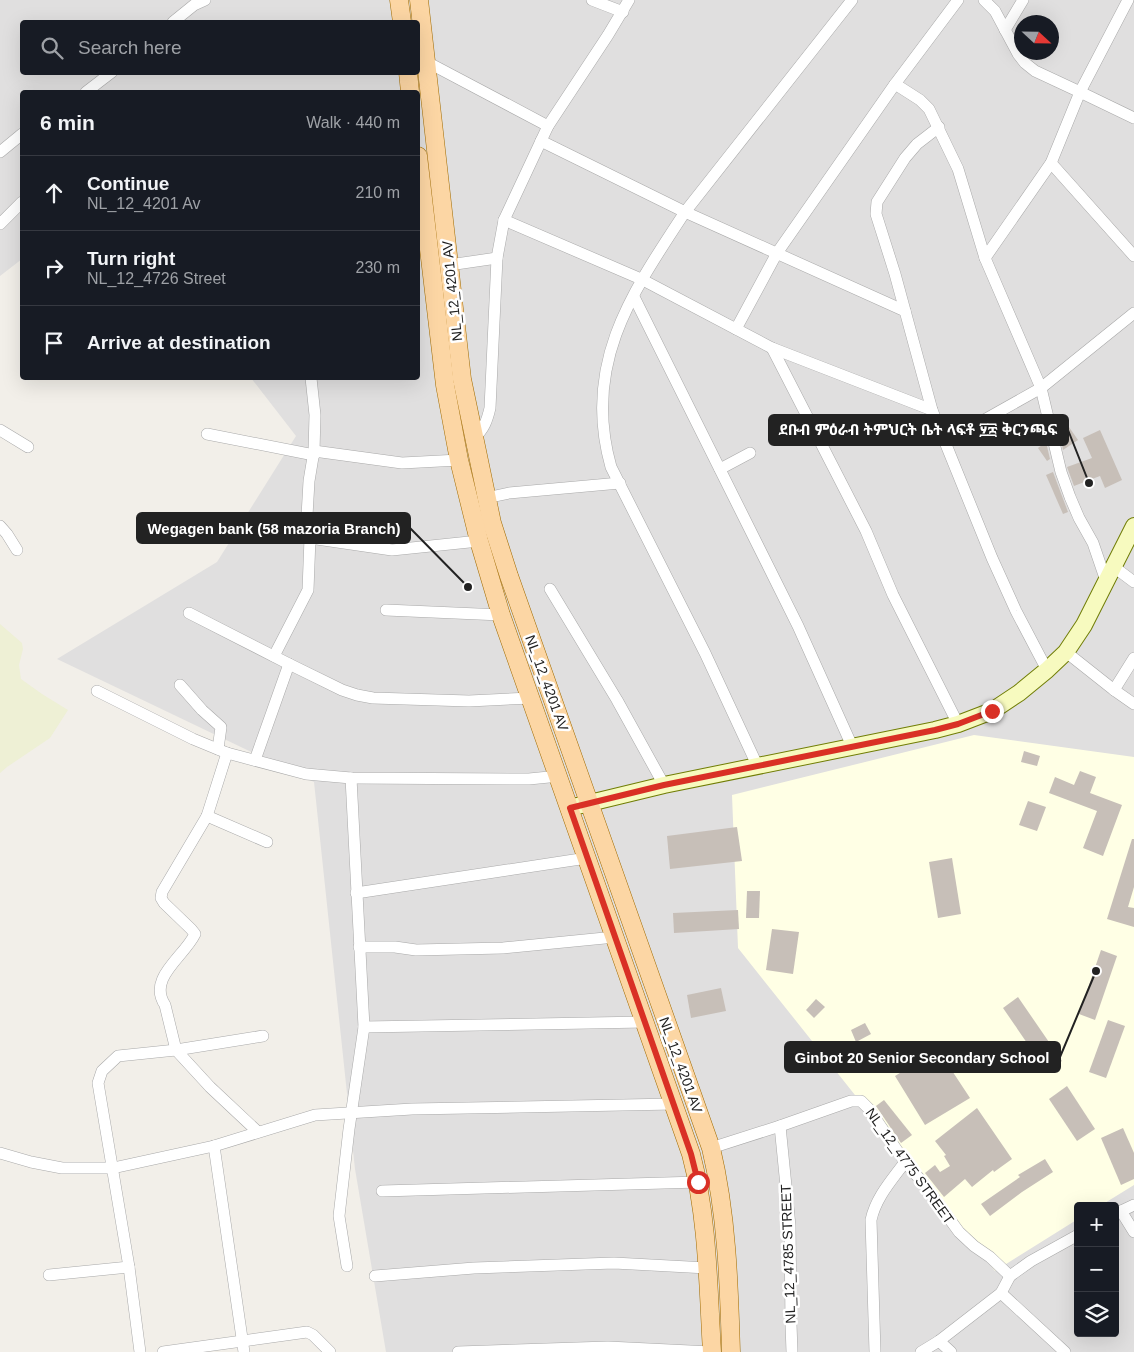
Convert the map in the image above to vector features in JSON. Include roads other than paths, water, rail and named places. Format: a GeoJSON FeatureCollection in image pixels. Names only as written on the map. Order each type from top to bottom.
{"type":"FeatureCollection","features":[{"type":"Feature","properties":{"kind":"main road"},"geometry":{"type":"LineString","coordinates":[[399,0],[402,20]]}},
{"type":"Feature","properties":{"kind":"main road","name":"NL_12_4201 AV"},"geometry":{"type":"LineString","coordinates":[[419,0],[462,379],[486,498],[509,576],[711,1148],[718,1179],[726,1255],[731,1352]]}},
{"type":"Feature","properties":{"kind":"main road"},"geometry":{"type":"LineString","coordinates":[[408,75],[410,90]]}},
{"type":"Feature","properties":{"kind":"main road","name":"NL_12_4201 AV"},"geometry":{"type":"LineString","coordinates":[[420,191],[423,243],[458,460],[501,615],[691,1154],[698,1182],[708,1268],[712,1352]]}},
{"type":"Feature","properties":{"kind":"street"},"geometry":{"type":"LineString","coordinates":[[175,20],[194,5],[204,0]]}},
{"type":"Feature","properties":{"kind":"street"},"geometry":{"type":"LineString","coordinates":[[592,0],[622,12]]}},
{"type":"Feature","properties":{"kind":"street"},"geometry":{"type":"LineString","coordinates":[[474,438],[487,422],[490,408],[497,258],[504,220],[548,126],[629,0]]}},
{"type":"Feature","properties":{"kind":"street"},"geometry":{"type":"LineString","coordinates":[[758,767],[705,653],[611,467],[605,447],[602,421],[603,388],[608,358],[617,329],[642,279],[685,212],[852,0]]}},
{"type":"Feature","properties":{"kind":"street"},"geometry":{"type":"LineString","coordinates":[[736,329],[778,253],[895,84],[958,0]]}},
{"type":"Feature","properties":{"kind":"street"},"geometry":{"type":"LineString","coordinates":[[984,0],[994,12],[1025,63],[1035,70],[1134,118]]}},
{"type":"Feature","properties":{"kind":"street"},"geometry":{"type":"LineString","coordinates":[[1005,30],[1023,0]]}},
{"type":"Feature","properties":{"kind":"street"},"geometry":{"type":"LineString","coordinates":[[985,258],[1051,163],[1080,92],[1128,0]]}},
{"type":"Feature","properties":{"kind":"street"},"geometry":{"type":"LineString","coordinates":[[427,62],[548,126]]}},
{"type":"Feature","properties":{"kind":"street"},"geometry":{"type":"LineString","coordinates":[[96,88],[109,75]]}},
{"type":"Feature","properties":{"kind":"street"},"geometry":{"type":"LineString","coordinates":[[895,84],[920,100],[929,109],[958,169],[985,258],[1041,388],[1062,472],[1079,518],[1110,574],[1134,582]]}},
{"type":"Feature","properties":{"kind":"street"},"geometry":{"type":"LineString","coordinates":[[939,127],[917,144],[905,158],[876,208],[932,410],[996,567],[1047,670]]}},
{"type":"Feature","properties":{"kind":"street"},"geometry":{"type":"LineString","coordinates":[[0,152],[20,136]]}},
{"type":"Feature","properties":{"kind":"street"},"geometry":{"type":"LineString","coordinates":[[540,141],[685,212],[904,311]]}},
{"type":"Feature","properties":{"kind":"street"},"geometry":{"type":"LineString","coordinates":[[1051,163],[1134,256]]}},
{"type":"Feature","properties":{"kind":"street"},"geometry":{"type":"LineString","coordinates":[[0,224],[20,204]]}},
{"type":"Feature","properties":{"kind":"street"},"geometry":{"type":"LineString","coordinates":[[504,220],[642,279],[772,348],[932,410]]}},
{"type":"Feature","properties":{"kind":"street"},"geometry":{"type":"LineString","coordinates":[[449,265],[497,258]]}},
{"type":"Feature","properties":{"kind":"street"},"geometry":{"type":"LineString","coordinates":[[634,297],[798,626],[852,746]]}},
{"type":"Feature","properties":{"kind":"street"},"geometry":{"type":"LineString","coordinates":[[945,442],[1041,388],[1134,313]]}},
{"type":"Feature","properties":{"kind":"street"},"geometry":{"type":"LineString","coordinates":[[772,348],[866,531],[893,595],[958,724]]}},
{"type":"Feature","properties":{"kind":"street"},"geometry":{"type":"LineString","coordinates":[[274,656],[308,590],[310,538],[309,481],[314,453],[315,416],[312,380]]}},
{"type":"Feature","properties":{"kind":"street"},"geometry":{"type":"LineString","coordinates":[[0,430],[28,447]]}},
{"type":"Feature","properties":{"kind":"street"},"geometry":{"type":"LineString","coordinates":[[207,434],[314,453],[402,463],[458,460]]}},
{"type":"Feature","properties":{"kind":"street"},"geometry":{"type":"LineString","coordinates":[[720,469],[750,453]]}},
{"type":"Feature","properties":{"kind":"street"},"geometry":{"type":"LineString","coordinates":[[486,498],[510,493],[620,483]]}},
{"type":"Feature","properties":{"kind":"street"},"geometry":{"type":"LineString","coordinates":[[0,526],[8,534],[17,550]]}},
{"type":"Feature","properties":{"kind":"street"},"geometry":{"type":"LineString","coordinates":[[570,808],[664,785],[958,724],[992,711],[1019,693],[1066,652],[1084,625],[1134,526]]}},
{"type":"Feature","properties":{"kind":"street"},"geometry":{"type":"LineString","coordinates":[[310,538],[392,550],[479,541]]}},
{"type":"Feature","properties":{"kind":"street"},"geometry":{"type":"LineString","coordinates":[[550,589],[664,785]]}},
{"type":"Feature","properties":{"kind":"street"},"geometry":{"type":"LineString","coordinates":[[386,610],[501,615]]}},
{"type":"Feature","properties":{"kind":"street"},"geometry":{"type":"LineString","coordinates":[[189,613],[342,690],[373,698],[470,701],[531,698]]}},
{"type":"Feature","properties":{"kind":"street"},"geometry":{"type":"LineString","coordinates":[[1066,652],[1134,704]]}},
{"type":"Feature","properties":{"kind":"street"},"geometry":{"type":"LineString","coordinates":[[1114,690],[1134,658]]}},
{"type":"Feature","properties":{"kind":"street"},"geometry":{"type":"LineString","coordinates":[[255,760],[288,664]]}},
{"type":"Feature","properties":{"kind":"street"},"geometry":{"type":"LineString","coordinates":[[180,685],[202,710],[221,726],[223,751],[207,816],[162,892],[161,898],[164,903],[194,934],[165,974],[159,991],[165,1005],[176,1050],[210,1087],[258,1132]]}},
{"type":"Feature","properties":{"kind":"street"},"geometry":{"type":"LineString","coordinates":[[97,691],[193,739],[223,751],[306,774],[351,778],[529,779],[559,776]]}},
{"type":"Feature","properties":{"kind":"street"},"geometry":{"type":"LineString","coordinates":[[347,1266],[339,1216],[364,1027],[351,778]]}},
{"type":"Feature","properties":{"kind":"street"},"geometry":{"type":"LineString","coordinates":[[207,816],[266,842]]}},
{"type":"Feature","properties":{"kind":"street"},"geometry":{"type":"LineString","coordinates":[[356,893],[587,858]]}},
{"type":"Feature","properties":{"kind":"street"},"geometry":{"type":"LineString","coordinates":[[359,947],[395,947],[416,950],[503,948],[615,937]]}},
{"type":"Feature","properties":{"kind":"street"},"geometry":{"type":"LineString","coordinates":[[364,1027],[645,1022]]}},
{"type":"Feature","properties":{"kind":"street"},"geometry":{"type":"LineString","coordinates":[[140,1352],[129,1267],[98,1083],[102,1071],[118,1056],[176,1050],[263,1036]]}},
{"type":"Feature","properties":{"kind":"street","name":"NL_12_4775 STREET"},"geometry":{"type":"LineString","coordinates":[[711,1148],[851,1101],[861,1101],[870,1109],[905,1162],[959,1232],[1010,1276]]}},
{"type":"Feature","properties":{"kind":"street"},"geometry":{"type":"LineString","coordinates":[[0,1153],[62,1168],[113,1168],[214,1146],[315,1115],[412,1109],[674,1104]]}},
{"type":"Feature","properties":{"kind":"street","name":"NL_12_4785 STREET"},"geometry":{"type":"LineString","coordinates":[[780,1126],[790,1226],[790,1324],[792,1352]]}},
{"type":"Feature","properties":{"kind":"street"},"geometry":{"type":"LineString","coordinates":[[214,1146],[243,1346]]}},
{"type":"Feature","properties":{"kind":"street"},"geometry":{"type":"LineString","coordinates":[[875,1352],[871,1220],[879,1198],[905,1162]]}},
{"type":"Feature","properties":{"kind":"street"},"geometry":{"type":"LineString","coordinates":[[382,1190],[698,1182]]}},
{"type":"Feature","properties":{"kind":"street"},"geometry":{"type":"LineString","coordinates":[[1119,1212],[1134,1205]]}},
{"type":"Feature","properties":{"kind":"street"},"geometry":{"type":"LineString","coordinates":[[1119,1213],[1134,1232]]}},
{"type":"Feature","properties":{"kind":"street"},"geometry":{"type":"LineString","coordinates":[[921,1352],[939,1341],[1001,1293],[1010,1276],[1074,1237]]}},
{"type":"Feature","properties":{"kind":"street"},"geometry":{"type":"LineString","coordinates":[[376,1276],[474,1268],[614,1263],[708,1268]]}},
{"type":"Feature","properties":{"kind":"street"},"geometry":{"type":"LineString","coordinates":[[49,1275],[129,1267]]}},
{"type":"Feature","properties":{"kind":"street"},"geometry":{"type":"LineString","coordinates":[[1001,1293],[1063,1351]]}},
{"type":"Feature","properties":{"kind":"street"},"geometry":{"type":"LineString","coordinates":[[163,1352],[243,1346],[307,1332],[313,1335],[330,1352]]}},
{"type":"Feature","properties":{"kind":"street"},"geometry":{"type":"LineString","coordinates":[[939,1341],[951,1352]]}},
{"type":"Feature","properties":{"kind":"street"},"geometry":{"type":"LineString","coordinates":[[458,1352],[608,1347],[712,1352]]}},
{"type":"Feature","properties":{"kind":"place","name":"ደቡብ ምዕራብ ትምህርት ቤት ላፍቶ ፶፰ ቅርንጫፍ"},"geometry":{"type":"Point","coordinates":[1089,483]}},
{"type":"Feature","properties":{"kind":"place","name":"Wegagen bank (58 mazoria Branch)"},"geometry":{"type":"Point","coordinates":[468,587]}},
{"type":"Feature","properties":{"kind":"place","name":"Ginbot 20 Senior Secondary School"},"geometry":{"type":"Point","coordinates":[1096,971]}}]}
